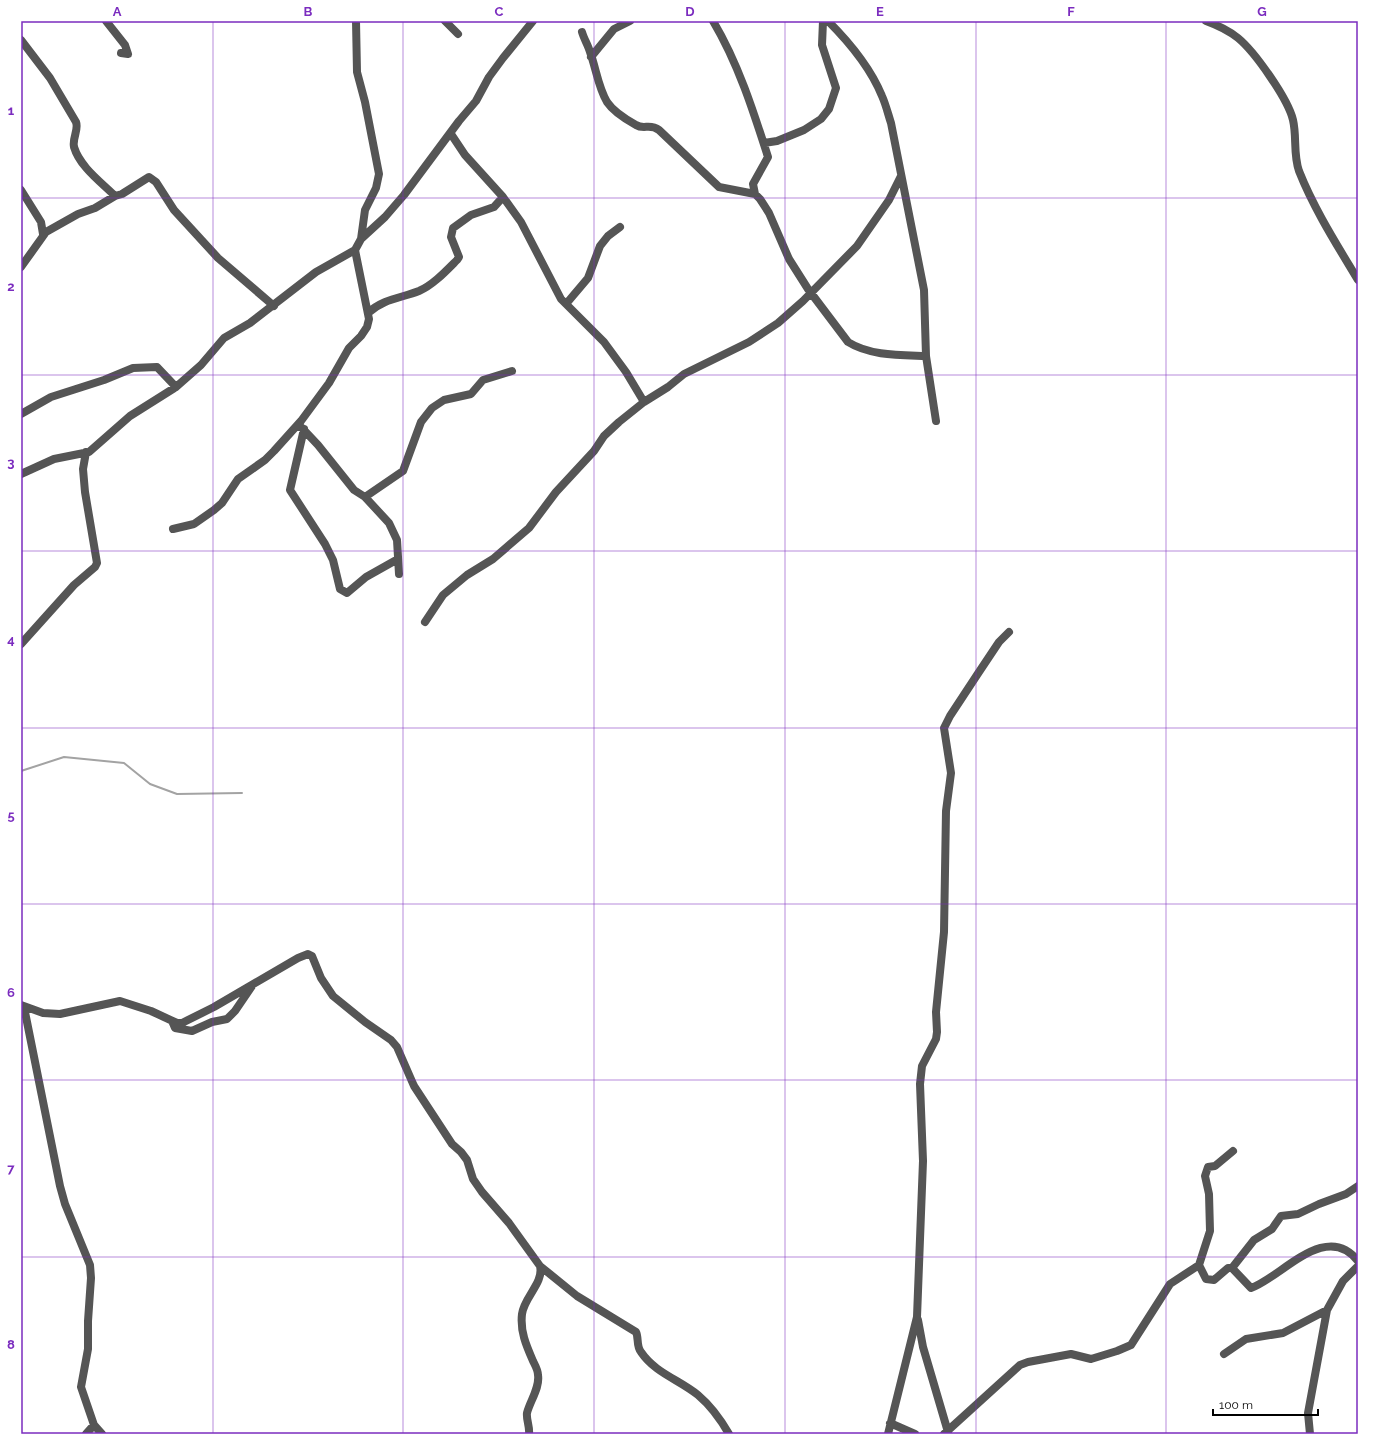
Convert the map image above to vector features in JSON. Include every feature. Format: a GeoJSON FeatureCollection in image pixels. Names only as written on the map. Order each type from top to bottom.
{"type":"FeatureCollection","features":[{"type":"Feature","properties":{"kind":"street"},"geometry":{"type":"LineString","coordinates":[[106,21],[125,45],[128,54],[121,53]]}},
{"type":"Feature","properties":{"kind":"street"},"geometry":{"type":"LineString","coordinates":[[356,21],[357,72],[365,102],[379,174],[376,188],[365,210],[361,239]]}},
{"type":"Feature","properties":{"kind":"street"},"geometry":{"type":"LineString","coordinates":[[445,21],[458,34]]}},
{"type":"Feature","properties":{"kind":"street"},"geometry":{"type":"LineString","coordinates":[[21,474],[54,459],[90,452],[130,416],[176,387],[201,365],[224,338],[250,324],[316,272],[355,250],[361,239],[380,222],[404,195],[451,134],[459,121],[476,101],[489,78],[503,58],[533,21]]}},
{"type":"Feature","properties":{"kind":"street"},"geometry":{"type":"LineString","coordinates":[[591,57],[614,29],[630,21]]}},
{"type":"Feature","properties":{"kind":"street"},"geometry":{"type":"LineString","coordinates":[[713,21],[725,41],[742,79],[747,98],[768,157],[753,184],[755,194]]}},
{"type":"Feature","properties":{"kind":"street"},"geometry":{"type":"LineString","coordinates":[[764,143],[777,141],[804,130],[821,119],[829,109],[836,88],[822,46],[823,21]]}},
{"type":"Feature","properties":{"kind":"street"},"geometry":{"type":"LineString","coordinates":[[828,21],[876,82],[883,97],[892,130],[924,290],[926,356],[936,421]]}},
{"type":"Feature","properties":{"kind":"street"},"geometry":{"type":"LineString","coordinates":[[1206,21],[1229,31],[1239,38],[1271,78],[1285,101],[1294,121],[1295,160],[1303,181],[1322,220],[1358,280]]}},
{"type":"Feature","properties":{"kind":"street"},"geometry":{"type":"LineString","coordinates":[[582,32],[604,95],[612,107],[636,125],[642,127],[651,126],[659,130],[719,187],[755,194],[760,198],[769,213],[789,259],[811,294],[848,342],[854,346],[886,354],[926,356]]}},
{"type":"Feature","properties":{"kind":"street"},"geometry":{"type":"LineString","coordinates":[[21,40],[50,78],[76,122],[78,126],[74,146],[80,157],[95,177],[115,196]]}},
{"type":"Feature","properties":{"kind":"street"},"geometry":{"type":"LineString","coordinates":[[451,134],[476,168],[503,197],[521,222],[554,288],[566,304],[604,342],[626,372],[644,402]]}},
{"type":"Feature","properties":{"kind":"street"},"geometry":{"type":"LineString","coordinates":[[425,622],[443,595],[467,575],[494,559],[529,528],[556,492],[594,451],[604,436],[644,402],[688,372],[748,342],[772,327],[811,294],[856,246],[889,200],[901,176]]}},
{"type":"Feature","properties":{"kind":"street"},"geometry":{"type":"LineString","coordinates":[[21,267],[45,232],[78,214],[95,208],[115,196],[122,194],[148,177],[154,179],[174,210],[218,258],[274,306]]}},
{"type":"Feature","properties":{"kind":"street"},"geometry":{"type":"LineString","coordinates":[[21,190],[41,222],[45,232]]}},
{"type":"Feature","properties":{"kind":"street"},"geometry":{"type":"LineString","coordinates":[[368,313],[376,305],[420,291],[436,279],[459,257],[451,237],[453,228],[471,215],[494,207],[503,197]]}},
{"type":"Feature","properties":{"kind":"street"},"geometry":{"type":"LineString","coordinates":[[566,304],[588,278],[600,246],[608,236],[620,227]]}},
{"type":"Feature","properties":{"kind":"street"},"geometry":{"type":"LineString","coordinates":[[355,250],[369,319],[367,328],[362,336],[349,348],[329,383],[301,421],[290,490],[325,544],[333,560],[340,589],[347,593],[366,577],[398,559]]}},
{"type":"Feature","properties":{"kind":"street"},"geometry":{"type":"LineString","coordinates":[[21,414],[50,397],[104,380],[133,368],[157,367],[176,387]]}},
{"type":"Feature","properties":{"kind":"street"},"geometry":{"type":"LineString","coordinates":[[365,497],[403,470],[421,422],[432,408],[444,400],[471,394],[483,380],[512,371]]}},
{"type":"Feature","properties":{"kind":"street"},"geometry":{"type":"LineString","coordinates":[[301,426],[354,490],[365,497],[389,523],[397,540],[399,574]]}},
{"type":"Feature","properties":{"kind":"street"},"geometry":{"type":"LineString","coordinates":[[173,529],[194,524],[214,510],[222,503],[238,478],[265,460],[301,426]]}},
{"type":"Feature","properties":{"kind":"street"},"geometry":{"type":"LineString","coordinates":[[21,644],[74,585],[95,567],[97,559],[85,492],[83,469],[86,452]]}},
{"type":"Feature","properties":{"kind":"street"},"geometry":{"type":"LineString","coordinates":[[888,1434],[917,1317],[923,1161],[920,1084],[922,1066],[936,1039],[936,1012],[944,932],[946,811],[951,773],[944,728],[950,716],[999,642],[1009,632]]}},
{"type":"Feature","properties":{"kind":"street"},"geometry":{"type":"LineString","coordinates":[[23,1006],[43,1013],[60,1014],[120,1001],[151,1011],[172,1021],[182,1023],[298,958],[308,954],[312,956],[321,978],[333,996],[365,1022],[391,1040],[397,1047],[414,1086],[452,1144],[467,1160],[474,1179],[482,1192],[509,1223],[540,1266],[576,1296],[636,1332],[638,1336],[638,1345],[644,1356],[658,1369],[698,1394],[717,1416],[729,1434]]}},
{"type":"Feature","properties":{"kind":"street"},"geometry":{"type":"LineString","coordinates":[[172,1021],[175,1028],[192,1031],[212,1022],[227,1018],[234,1011],[253,984]]}},
{"type":"Feature","properties":{"kind":"street"},"geometry":{"type":"LineString","coordinates":[[23,1006],[60,1186],[65,1204],[90,1265],[91,1278],[88,1349],[82,1387],[94,1425],[102,1434]]}},
{"type":"Feature","properties":{"kind":"street"},"geometry":{"type":"LineString","coordinates":[[1233,1151],[1215,1166],[1208,1167],[1206,1170],[1205,1176],[1210,1197],[1208,1210],[1210,1231],[1199,1265],[1203,1276],[1209,1280],[1218,1277],[1228,1268],[1232,1268],[1254,1240],[1272,1229],[1281,1216],[1298,1214],[1346,1194],[1358,1186]]}},
{"type":"Feature","properties":{"kind":"street"},"geometry":{"type":"LineString","coordinates":[[1232,1268],[1251,1288],[1301,1256],[1316,1250],[1340,1247],[1346,1250],[1358,1261]]}},
{"type":"Feature","properties":{"kind":"street"},"geometry":{"type":"LineString","coordinates":[[917,1317],[923,1347],[946,1433],[1020,1365],[1028,1362],[1071,1354],[1091,1359],[1131,1345],[1170,1284],[1199,1265]]}},
{"type":"Feature","properties":{"kind":"street"},"geometry":{"type":"LineString","coordinates":[[529,1434],[527,1412],[531,1406],[538,1383],[538,1374],[522,1333],[522,1314],[526,1300],[538,1281],[541,1272],[540,1266]]}},
{"type":"Feature","properties":{"kind":"street"},"geometry":{"type":"LineString","coordinates":[[1310,1434],[1308,1413],[1327,1310],[1343,1281],[1358,1266]]}},
{"type":"Feature","properties":{"kind":"street"},"geometry":{"type":"LineString","coordinates":[[1224,1354],[1246,1340],[1283,1333],[1327,1310]]}},
{"type":"Feature","properties":{"kind":"street"},"geometry":{"type":"LineString","coordinates":[[890,1423],[915,1434]]}},
{"type":"Feature","properties":{"kind":"street"},"geometry":{"type":"LineString","coordinates":[[86,1434],[94,1425]]}},
{"type":"Feature","properties":{"kind":"waterway"},"geometry":{"type":"LineString","coordinates":[[21,771],[64,757],[124,763],[150,784],[177,794],[242,793]]}}]}
